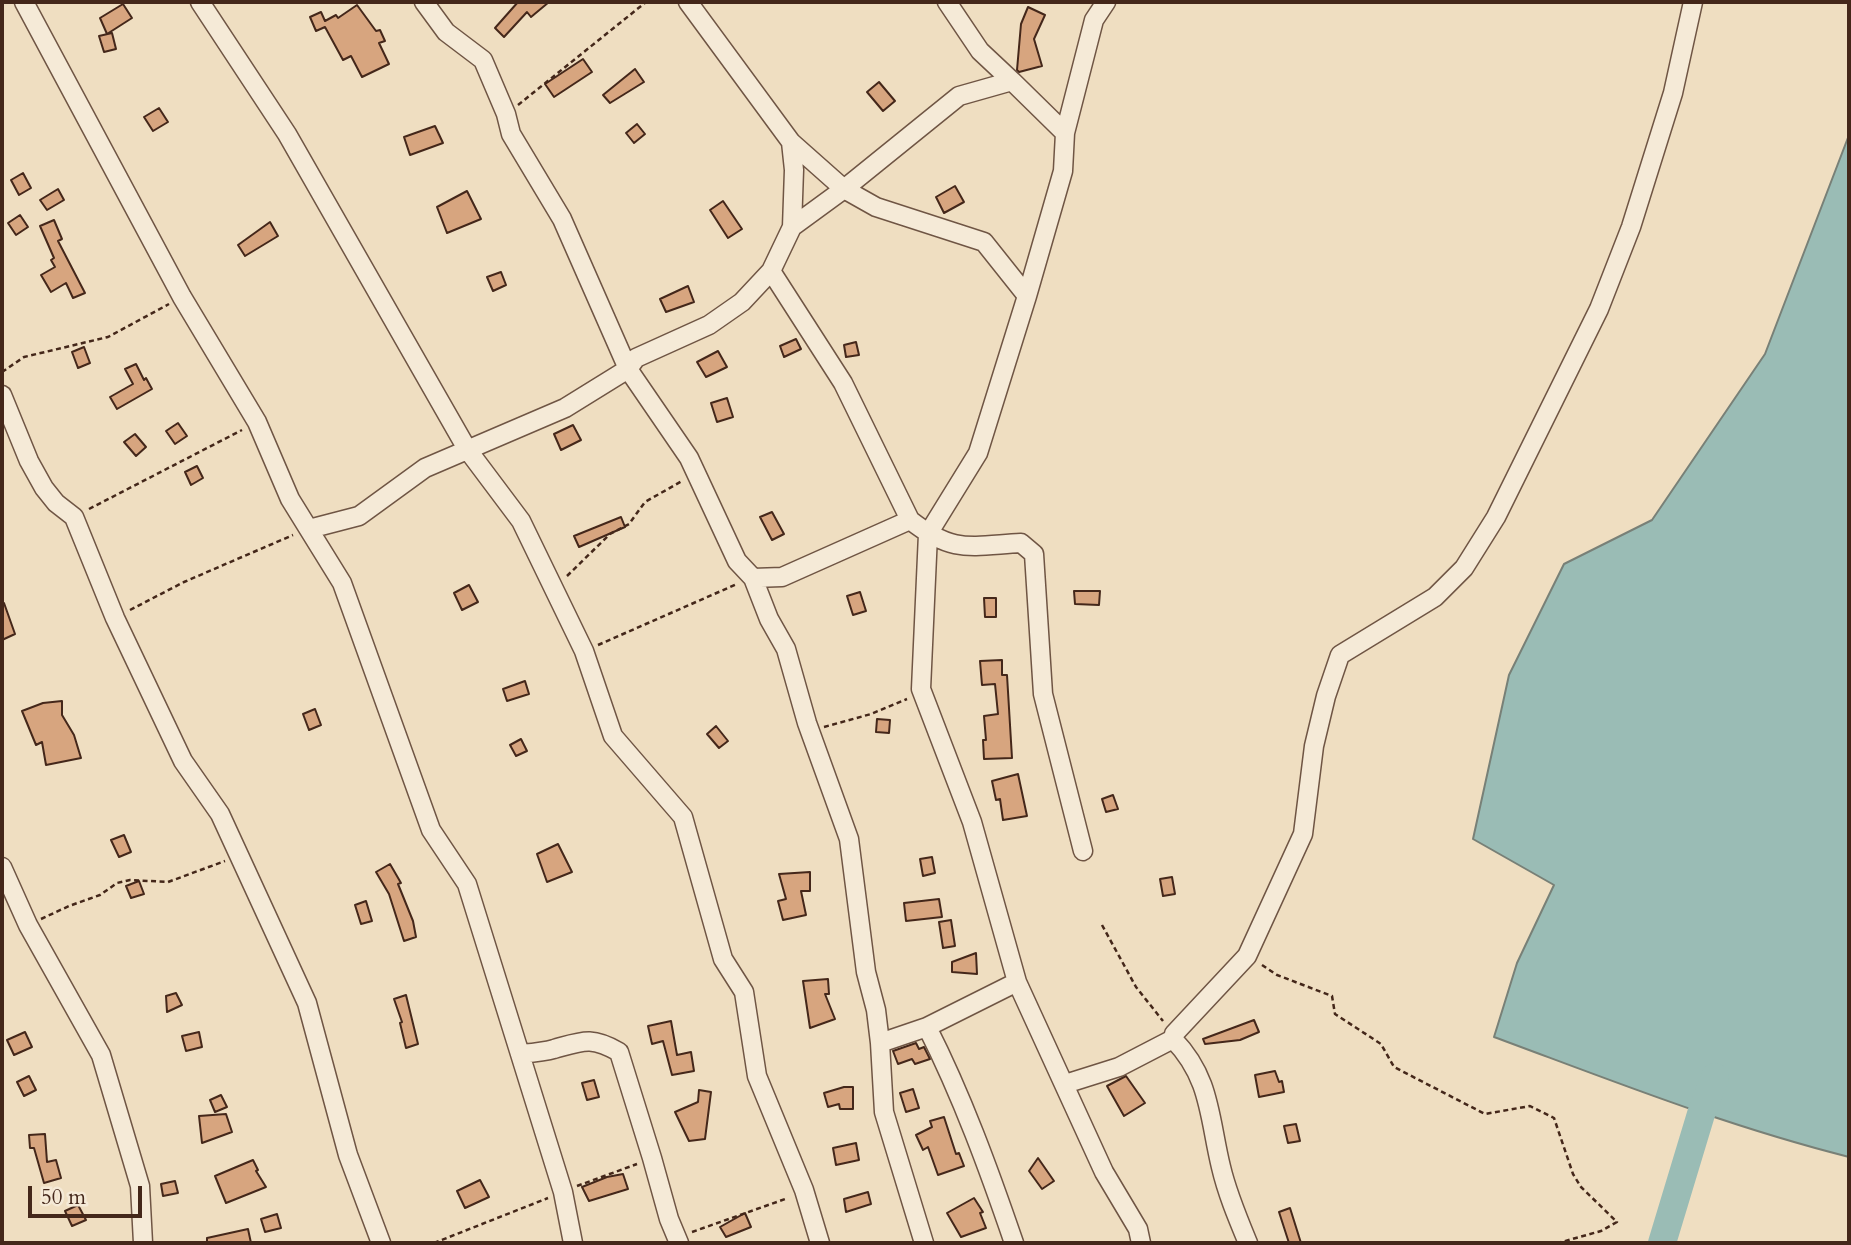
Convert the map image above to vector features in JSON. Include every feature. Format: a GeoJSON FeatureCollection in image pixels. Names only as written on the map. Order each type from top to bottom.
{"type":"FeatureCollection","features":[{"type":"Feature","properties":{"kind":"street"},"geometry":{"type":"LineString","coordinates":[[24,2],[182,297],[257,422],[279,478],[342,583],[431,830],[467,884],[564,1192],[573,1243]]}},
{"type":"Feature","properties":{"kind":"street"},"geometry":{"type":"LineString","coordinates":[[201,2],[287,134],[467,449],[522,521],[584,651],[613,736],[683,817],[723,960],[744,992],[757,1076],[804,1191],[820,1243]]}},
{"type":"Feature","properties":{"kind":"street"},"geometry":{"type":"LineString","coordinates":[[424,2],[446,32],[483,60],[506,114],[511,134],[562,219],[628,369],[689,458],[737,561],[752,578],[769,619],[786,649],[810,731],[849,839],[866,972],[876,1010],[884,1112],[924,1243]]}},
{"type":"Feature","properties":{"kind":"street"},"geometry":{"type":"LineString","coordinates":[[688,2],[791,142],[844,188],[876,207],[984,242],[1027,296]]}},
{"type":"Feature","properties":{"kind":"street"},"geometry":{"type":"LineString","coordinates":[[947,2],[980,51],[1065,133]]}},
{"type":"Feature","properties":{"kind":"street"},"geometry":{"type":"LineString","coordinates":[[1086,2],[1094,20]]}},
{"type":"Feature","properties":{"kind":"street"},"geometry":{"type":"LineString","coordinates":[[1106,2],[1094,20],[1065,133],[1063,171],[978,453],[928,534],[921,689],[972,822],[1017,982],[1104,1172],[1138,1228],[1141,1243]]}},
{"type":"Feature","properties":{"kind":"street"},"geometry":{"type":"LineString","coordinates":[[1065,1084],[1119,1067],[1174,1037],[1247,956],[1303,834],[1314,746],[1326,696],[1340,655],[1435,597],[1464,568],[1496,517],[1599,309],[1631,227],[1669,105],[1693,2]]}},
{"type":"Feature","properties":{"kind":"street"},"geometry":{"type":"LineString","coordinates":[[792,227],[959,96],[1012,81]]}},
{"type":"Feature","properties":{"kind":"street"},"geometry":{"type":"LineString","coordinates":[[309,529],[359,516],[425,468],[565,408],[628,369],[636,358],[709,325],[742,302],[771,271],[792,227],[794,170],[791,142]]}},
{"type":"Feature","properties":{"kind":"street"},"geometry":{"type":"LineString","coordinates":[[771,271],[843,383],[910,520],[928,534],[956,547],[1021,543],[1034,554],[1043,694],[1083,851]]}},
{"type":"Feature","properties":{"kind":"street"},"geometry":{"type":"LineString","coordinates":[[2,395],[29,461],[44,488],[56,503],[74,517],[115,618],[183,761],[220,814],[307,1003],[348,1156],[381,1243]]}},
{"type":"Feature","properties":{"kind":"street"},"geometry":{"type":"LineString","coordinates":[[752,578],[782,577],[910,520]]}},
{"type":"Feature","properties":{"kind":"street"},"geometry":{"type":"LineString","coordinates":[[2,867],[28,925],[101,1055],[141,1186],[143,1243]]}},
{"type":"Feature","properties":{"kind":"street"},"geometry":{"type":"LineString","coordinates":[[880,1043],[927,1027],[1017,982]]}},
{"type":"Feature","properties":{"kind":"street"},"geometry":{"type":"LineString","coordinates":[[927,1027],[990,1174],[1014,1243]]}},
{"type":"Feature","properties":{"kind":"street"},"geometry":{"type":"LineString","coordinates":[[1174,1037],[1188,1054],[1206,1092],[1221,1168],[1248,1243]]}},
{"type":"Feature","properties":{"kind":"street"},"geometry":{"type":"LineString","coordinates":[[520,1054],[593,1040],[619,1052],[677,1240]]}},
{"type":"Feature","properties":{"kind":"path"},"geometry":{"type":"LineString","coordinates":[[506,114],[646,2]]}},
{"type":"Feature","properties":{"kind":"path"},"geometry":{"type":"LineString","coordinates":[[2,372],[24,357],[108,337],[182,297]]}},
{"type":"Feature","properties":{"kind":"path"},"geometry":{"type":"LineString","coordinates":[[74,517],[257,422]]}},
{"type":"Feature","properties":{"kind":"path"},"geometry":{"type":"LineString","coordinates":[[553,586],[610,534],[629,524],[645,502],[695,473]]}},
{"type":"Feature","properties":{"kind":"path"},"geometry":{"type":"LineString","coordinates":[[115,618],[184,582],[309,529]]}},
{"type":"Feature","properties":{"kind":"path"},"geometry":{"type":"LineString","coordinates":[[584,651],[752,578]]}},
{"type":"Feature","properties":{"kind":"path"},"geometry":{"type":"LineString","coordinates":[[810,731],[871,714],[904,701],[921,689]]}},
{"type":"Feature","properties":{"kind":"path"},"geometry":{"type":"LineString","coordinates":[[28,925],[100,895],[117,883],[130,880],[168,882],[238,856]]}},
{"type":"Feature","properties":{"kind":"path"},"geometry":{"type":"LineString","coordinates":[[1102,925],[1136,987],[1174,1037]]}},
{"type":"Feature","properties":{"kind":"path"},"geometry":{"type":"LineString","coordinates":[[1247,956],[1277,975],[1332,996],[1335,1014],[1381,1044],[1394,1067],[1485,1114],[1530,1105],[1554,1118],[1573,1174],[1581,1187],[1617,1222],[1601,1231],[1558,1243]]}},
{"type":"Feature","properties":{"kind":"path"},"geometry":{"type":"LineString","coordinates":[[435,1243],[652,1158]]}},
{"type":"Feature","properties":{"kind":"path"},"geometry":{"type":"LineString","coordinates":[[677,1240],[804,1191]]}},
{"type":"Feature","properties":{"kind":"water"},"geometry":{"type":"Polygon","coordinates":[[[1849,135],[1849,1157],[1714,1117],[1494,1037],[1517,963],[1554,885],[1473,839],[1509,675],[1564,564],[1652,520],[1765,354],[1849,135]]]}},
{"type":"Feature","properties":{"kind":"building"},"geometry":{"type":"Polygon","coordinates":[[[518,2],[549,2],[531,17],[527,12],[504,37],[495,28],[518,2]]]}},
{"type":"Feature","properties":{"kind":"building"},"geometry":{"type":"Polygon","coordinates":[[[123,4],[132,18],[107,34],[100,18],[123,4]]]}},
{"type":"Feature","properties":{"kind":"building"},"geometry":{"type":"Polygon","coordinates":[[[357,5],[376,31],[380,30],[385,41],[379,43],[389,64],[362,77],[351,56],[343,60],[325,27],[316,31],[310,17],[321,12],[325,21],[336,15],[338,18],[357,5]]]}},
{"type":"Feature","properties":{"kind":"building"},"geometry":{"type":"Polygon","coordinates":[[[1028,7],[1045,15],[1034,39],[1042,66],[1019,72],[1021,24],[1028,7]]]}},
{"type":"Feature","properties":{"kind":"building"},"geometry":{"type":"Polygon","coordinates":[[[112,33],[116,49],[104,52],[99,36],[112,33]]]}},
{"type":"Feature","properties":{"kind":"building"},"geometry":{"type":"Polygon","coordinates":[[[583,59],[592,72],[554,97],[545,84],[583,59]]]}},
{"type":"Feature","properties":{"kind":"building"},"geometry":{"type":"Polygon","coordinates":[[[635,69],[644,82],[610,103],[603,95],[635,69]]]}},
{"type":"Feature","properties":{"kind":"building"},"geometry":{"type":"Polygon","coordinates":[[[879,82],[895,101],[883,111],[867,92],[879,82]]]}},
{"type":"Feature","properties":{"kind":"building"},"geometry":{"type":"Polygon","coordinates":[[[159,108],[168,122],[153,131],[144,117],[159,108]]]}},
{"type":"Feature","properties":{"kind":"building"},"geometry":{"type":"Polygon","coordinates":[[[637,124],[645,134],[634,143],[626,133],[637,124]]]}},
{"type":"Feature","properties":{"kind":"building"},"geometry":{"type":"Polygon","coordinates":[[[435,126],[443,143],[410,155],[404,137],[435,126]]]}},
{"type":"Feature","properties":{"kind":"building"},"geometry":{"type":"Polygon","coordinates":[[[23,173],[31,188],[19,195],[11,180],[23,173]]]}},
{"type":"Feature","properties":{"kind":"building"},"geometry":{"type":"Polygon","coordinates":[[[955,186],[964,202],[944,213],[936,197],[955,186]]]}},
{"type":"Feature","properties":{"kind":"building"},"geometry":{"type":"Polygon","coordinates":[[[58,189],[64,200],[47,210],[40,200],[58,189]]]}},
{"type":"Feature","properties":{"kind":"building"},"geometry":{"type":"Polygon","coordinates":[[[467,191],[481,219],[447,233],[437,207],[467,191]]]}},
{"type":"Feature","properties":{"kind":"building"},"geometry":{"type":"Polygon","coordinates":[[[723,201],[742,229],[728,238],[710,210],[723,201]]]}},
{"type":"Feature","properties":{"kind":"building"},"geometry":{"type":"Polygon","coordinates":[[[20,215],[28,227],[16,235],[8,223],[20,215]]]}},
{"type":"Feature","properties":{"kind":"building"},"geometry":{"type":"Polygon","coordinates":[[[54,220],[62,239],[58,241],[85,293],[73,298],[66,283],[51,292],[41,275],[55,267],[51,260],[54,258],[40,226],[54,220]]]}},
{"type":"Feature","properties":{"kind":"building"},"geometry":{"type":"Polygon","coordinates":[[[270,222],[278,236],[245,256],[238,245],[270,222]]]}},
{"type":"Feature","properties":{"kind":"building"},"geometry":{"type":"Polygon","coordinates":[[[501,272],[506,285],[493,291],[487,277],[501,272]]]}},
{"type":"Feature","properties":{"kind":"building"},"geometry":{"type":"Polygon","coordinates":[[[688,286],[694,302],[666,312],[660,299],[688,286]]]}},
{"type":"Feature","properties":{"kind":"building"},"geometry":{"type":"Polygon","coordinates":[[[796,339],[801,349],[784,357],[780,346],[796,339]]]}},
{"type":"Feature","properties":{"kind":"building"},"geometry":{"type":"Polygon","coordinates":[[[856,342],[859,355],[846,357],[844,345],[856,342]]]}},
{"type":"Feature","properties":{"kind":"building"},"geometry":{"type":"Polygon","coordinates":[[[84,347],[90,363],[78,368],[72,352],[84,347]]]}},
{"type":"Feature","properties":{"kind":"building"},"geometry":{"type":"Polygon","coordinates":[[[718,351],[727,367],[706,377],[697,362],[718,351]]]}},
{"type":"Feature","properties":{"kind":"building"},"geometry":{"type":"Polygon","coordinates":[[[136,364],[152,389],[117,409],[110,397],[133,384],[125,369],[136,364]]]}},
{"type":"Feature","properties":{"kind":"building"},"geometry":{"type":"Polygon","coordinates":[[[727,398],[733,417],[717,422],[711,403],[727,398]]]}},
{"type":"Feature","properties":{"kind":"building"},"geometry":{"type":"Polygon","coordinates":[[[178,423],[187,436],[175,444],[166,431],[178,423]]]}},
{"type":"Feature","properties":{"kind":"building"},"geometry":{"type":"Polygon","coordinates":[[[573,425],[581,440],[561,450],[554,434],[573,425]]]}},
{"type":"Feature","properties":{"kind":"building"},"geometry":{"type":"Polygon","coordinates":[[[135,434],[146,447],[136,456],[124,442],[135,434]]]}},
{"type":"Feature","properties":{"kind":"building"},"geometry":{"type":"Polygon","coordinates":[[[197,466],[203,478],[191,485],[185,472],[197,466]]]}},
{"type":"Feature","properties":{"kind":"building"},"geometry":{"type":"Polygon","coordinates":[[[772,512],[784,534],[772,540],[760,517],[772,512]]]}},
{"type":"Feature","properties":{"kind":"building"},"geometry":{"type":"Polygon","coordinates":[[[621,517],[625,527],[579,547],[574,536],[621,517]]]}},
{"type":"Feature","properties":{"kind":"building"},"geometry":{"type":"Polygon","coordinates":[[[469,585],[478,602],[462,610],[454,593],[469,585]]]}},
{"type":"Feature","properties":{"kind":"building"},"geometry":{"type":"Polygon","coordinates":[[[1074,591],[1100,591],[1099,605],[1075,604],[1074,591]]]}},
{"type":"Feature","properties":{"kind":"building"},"geometry":{"type":"Polygon","coordinates":[[[860,592],[866,611],[853,615],[847,596],[860,592]]]}},
{"type":"Feature","properties":{"kind":"building"},"geometry":{"type":"Polygon","coordinates":[[[984,598],[996,598],[996,617],[985,617],[984,598]]]}},
{"type":"Feature","properties":{"kind":"building"},"geometry":{"type":"Polygon","coordinates":[[[2,603],[15,634],[2,640],[2,603]]]}},
{"type":"Feature","properties":{"kind":"building"},"geometry":{"type":"Polygon","coordinates":[[[1002,660],[1002,675],[1007,675],[1012,758],[984,759],[984,716],[998,714],[995,684],[982,685],[980,661],[1002,660]]]}},
{"type":"Feature","properties":{"kind":"building"},"geometry":{"type":"Polygon","coordinates":[[[525,681],[529,694],[507,701],[503,689],[525,681]]]}},
{"type":"Feature","properties":{"kind":"building"},"geometry":{"type":"Polygon","coordinates":[[[62,701],[62,715],[74,735],[81,758],[46,765],[42,742],[36,745],[22,711],[43,703],[62,701]]]}},
{"type":"Feature","properties":{"kind":"building"},"geometry":{"type":"Polygon","coordinates":[[[315,709],[321,725],[309,730],[303,714],[315,709]]]}},
{"type":"Feature","properties":{"kind":"building"},"geometry":{"type":"Polygon","coordinates":[[[877,719],[890,720],[889,733],[876,732],[877,719]]]}},
{"type":"Feature","properties":{"kind":"building"},"geometry":{"type":"Polygon","coordinates":[[[716,726],[728,741],[719,748],[707,734],[716,726]]]}},
{"type":"Feature","properties":{"kind":"building"},"geometry":{"type":"Polygon","coordinates":[[[521,739],[527,751],[516,756],[510,745],[521,739]]]}},
{"type":"Feature","properties":{"kind":"building"},"geometry":{"type":"Polygon","coordinates":[[[1018,774],[1027,816],[1003,820],[1000,799],[996,800],[992,781],[1018,774]]]}},
{"type":"Feature","properties":{"kind":"building"},"geometry":{"type":"Polygon","coordinates":[[[1113,795],[1118,809],[1106,812],[1102,799],[1113,795]]]}},
{"type":"Feature","properties":{"kind":"building"},"geometry":{"type":"Polygon","coordinates":[[[124,835],[131,852],[119,857],[111,840],[124,835]]]}},
{"type":"Feature","properties":{"kind":"building"},"geometry":{"type":"Polygon","coordinates":[[[558,844],[572,872],[547,882],[537,854],[558,844]]]}},
{"type":"Feature","properties":{"kind":"building"},"geometry":{"type":"Polygon","coordinates":[[[932,857],[935,873],[923,876],[920,859],[932,857]]]}},
{"type":"Feature","properties":{"kind":"building"},"geometry":{"type":"Polygon","coordinates":[[[390,864],[401,883],[398,884],[413,921],[416,937],[404,941],[389,894],[376,872],[390,864]]]}},
{"type":"Feature","properties":{"kind":"building"},"geometry":{"type":"Polygon","coordinates":[[[810,872],[810,891],[801,891],[806,915],[783,920],[778,901],[786,899],[779,874],[810,872]]]}},
{"type":"Feature","properties":{"kind":"building"},"geometry":{"type":"Polygon","coordinates":[[[1172,877],[1175,894],[1163,896],[1160,879],[1172,877]]]}},
{"type":"Feature","properties":{"kind":"building"},"geometry":{"type":"Polygon","coordinates":[[[139,881],[144,894],[131,898],[126,886],[139,881]]]}},
{"type":"Feature","properties":{"kind":"building"},"geometry":{"type":"Polygon","coordinates":[[[939,899],[942,917],[906,921],[904,903],[939,899]]]}},
{"type":"Feature","properties":{"kind":"building"},"geometry":{"type":"Polygon","coordinates":[[[366,901],[372,921],[361,924],[355,905],[366,901]]]}},
{"type":"Feature","properties":{"kind":"building"},"geometry":{"type":"Polygon","coordinates":[[[951,920],[955,946],[943,948],[939,922],[951,920]]]}},
{"type":"Feature","properties":{"kind":"building"},"geometry":{"type":"Polygon","coordinates":[[[976,953],[977,974],[952,972],[952,962],[976,953]]]}},
{"type":"Feature","properties":{"kind":"building"},"geometry":{"type":"Polygon","coordinates":[[[828,979],[829,994],[825,994],[835,1019],[810,1028],[803,981],[828,979]]]}},
{"type":"Feature","properties":{"kind":"building"},"geometry":{"type":"Polygon","coordinates":[[[176,993],[182,1005],[167,1012],[166,996],[176,993]]]}},
{"type":"Feature","properties":{"kind":"building"},"geometry":{"type":"Polygon","coordinates":[[[406,995],[418,1044],[406,1048],[400,1023],[402,1022],[394,999],[406,995]]]}},
{"type":"Feature","properties":{"kind":"building"},"geometry":{"type":"Polygon","coordinates":[[[1254,1020],[1259,1032],[1240,1040],[1205,1044],[1203,1039],[1254,1020]]]}},
{"type":"Feature","properties":{"kind":"building"},"geometry":{"type":"Polygon","coordinates":[[[671,1021],[677,1055],[691,1052],[694,1071],[672,1075],[663,1041],[652,1044],[648,1026],[671,1021]]]}},
{"type":"Feature","properties":{"kind":"building"},"geometry":{"type":"Polygon","coordinates":[[[25,1032],[32,1047],[14,1055],[7,1040],[25,1032]]]}},
{"type":"Feature","properties":{"kind":"building"},"geometry":{"type":"Polygon","coordinates":[[[199,1032],[202,1047],[186,1051],[182,1036],[199,1032]]]}},
{"type":"Feature","properties":{"kind":"building"},"geometry":{"type":"Polygon","coordinates":[[[916,1043],[919,1049],[924,1047],[930,1059],[915,1064],[912,1059],[898,1064],[893,1051],[916,1043]]]}},
{"type":"Feature","properties":{"kind":"building"},"geometry":{"type":"Polygon","coordinates":[[[1275,1071],[1279,1082],[1282,1081],[1284,1092],[1259,1097],[1255,1075],[1275,1071]]]}},
{"type":"Feature","properties":{"kind":"building"},"geometry":{"type":"Polygon","coordinates":[[[29,1076],[36,1090],[24,1096],[17,1082],[29,1076]]]}},
{"type":"Feature","properties":{"kind":"building"},"geometry":{"type":"Polygon","coordinates":[[[1126,1076],[1145,1103],[1124,1116],[1107,1086],[1126,1076]]]}},
{"type":"Feature","properties":{"kind":"building"},"geometry":{"type":"Polygon","coordinates":[[[594,1080],[599,1097],[587,1100],[582,1083],[594,1080]]]}},
{"type":"Feature","properties":{"kind":"building"},"geometry":{"type":"Polygon","coordinates":[[[853,1087],[853,1109],[840,1109],[839,1104],[828,1107],[824,1093],[853,1087]]]}},
{"type":"Feature","properties":{"kind":"building"},"geometry":{"type":"Polygon","coordinates":[[[913,1089],[919,1108],[906,1112],[900,1093],[913,1089]]]}},
{"type":"Feature","properties":{"kind":"building"},"geometry":{"type":"Polygon","coordinates":[[[699,1090],[711,1092],[705,1139],[689,1141],[675,1112],[698,1102],[699,1090]]]}},
{"type":"Feature","properties":{"kind":"building"},"geometry":{"type":"Polygon","coordinates":[[[221,1095],[227,1107],[215,1112],[210,1100],[221,1095]]]}},
{"type":"Feature","properties":{"kind":"building"},"geometry":{"type":"Polygon","coordinates":[[[226,1114],[232,1132],[202,1143],[199,1116],[226,1114]]]}},
{"type":"Feature","properties":{"kind":"building"},"geometry":{"type":"Polygon","coordinates":[[[944,1117],[956,1154],[959,1153],[964,1166],[938,1175],[928,1147],[923,1150],[916,1135],[932,1127],[930,1121],[944,1117]]]}},
{"type":"Feature","properties":{"kind":"building"},"geometry":{"type":"Polygon","coordinates":[[[1296,1124],[1300,1141],[1288,1143],[1284,1126],[1296,1124]]]}},
{"type":"Feature","properties":{"kind":"building"},"geometry":{"type":"Polygon","coordinates":[[[45,1134],[47,1162],[56,1160],[61,1178],[44,1183],[34,1148],[30,1148],[29,1135],[45,1134]]]}},
{"type":"Feature","properties":{"kind":"building"},"geometry":{"type":"Polygon","coordinates":[[[856,1143],[859,1160],[836,1165],[833,1148],[856,1143]]]}},
{"type":"Feature","properties":{"kind":"building"},"geometry":{"type":"Polygon","coordinates":[[[1038,1158],[1054,1181],[1042,1189],[1029,1171],[1038,1158]]]}},
{"type":"Feature","properties":{"kind":"building"},"geometry":{"type":"Polygon","coordinates":[[[253,1160],[266,1187],[226,1203],[215,1176],[253,1160]]]}},
{"type":"Feature","properties":{"kind":"building"},"geometry":{"type":"Polygon","coordinates":[[[623,1174],[628,1189],[589,1201],[582,1187],[623,1174]]]}},
{"type":"Feature","properties":{"kind":"building"},"geometry":{"type":"Polygon","coordinates":[[[480,1180],[489,1197],[465,1208],[457,1191],[480,1180]]]}},
{"type":"Feature","properties":{"kind":"building"},"geometry":{"type":"Polygon","coordinates":[[[175,1181],[178,1193],[163,1196],[161,1184],[175,1181]]]}},
{"type":"Feature","properties":{"kind":"building"},"geometry":{"type":"Polygon","coordinates":[[[868,1192],[871,1204],[846,1212],[844,1199],[868,1192]]]}},
{"type":"Feature","properties":{"kind":"building"},"geometry":{"type":"Polygon","coordinates":[[[974,1198],[983,1212],[980,1213],[986,1228],[961,1237],[947,1213],[974,1198]]]}},
{"type":"Feature","properties":{"kind":"building"},"geometry":{"type":"Polygon","coordinates":[[[78,1205],[86,1220],[72,1226],[65,1211],[78,1205]]]}},
{"type":"Feature","properties":{"kind":"building"},"geometry":{"type":"Polygon","coordinates":[[[1290,1208],[1301,1243],[1289,1243],[1279,1212],[1290,1208]]]}},
{"type":"Feature","properties":{"kind":"building"},"geometry":{"type":"Polygon","coordinates":[[[745,1213],[751,1227],[726,1237],[720,1227],[745,1213]]]}},
{"type":"Feature","properties":{"kind":"building"},"geometry":{"type":"Polygon","coordinates":[[[277,1214],[281,1228],[265,1232],[261,1219],[277,1214]]]}},
{"type":"Feature","properties":{"kind":"building"},"geometry":{"type":"Polygon","coordinates":[[[248,1229],[251,1243],[207,1243],[207,1238],[248,1229]]]}},
{"type":"Feature","properties":{"kind":"waterway"},"geometry":{"type":"LineString","coordinates":[[1662,1243],[1715,1077]]}}]}
